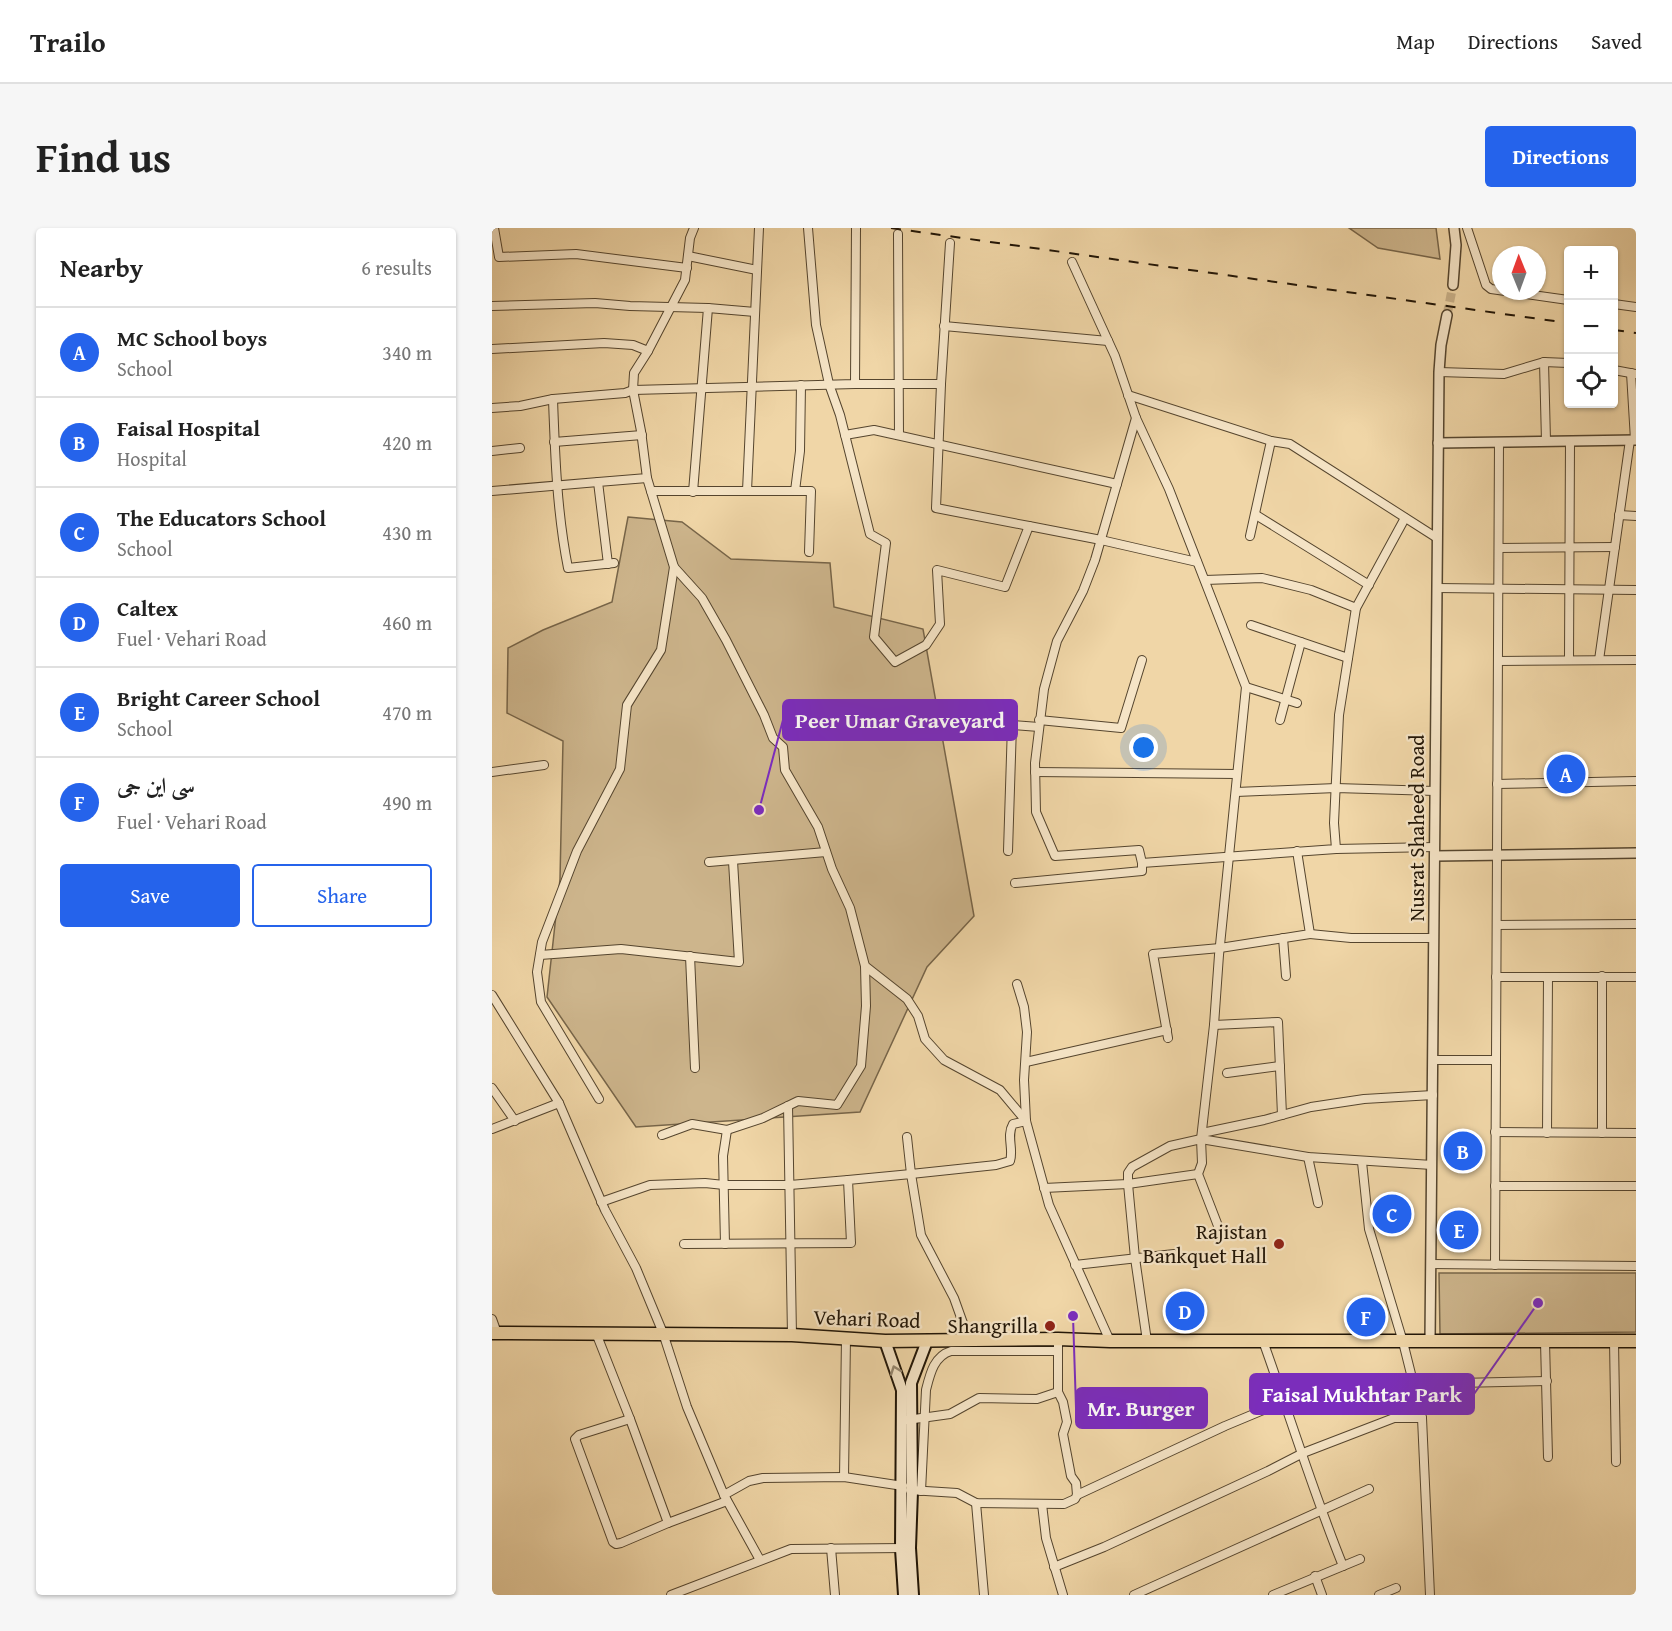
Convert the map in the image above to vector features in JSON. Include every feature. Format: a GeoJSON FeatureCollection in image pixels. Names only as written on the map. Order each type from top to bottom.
{"type":"FeatureCollection","features":[{"type":"Feature","properties":{"kind":"main road","name":"Vehari Road"},"geometry":{"type":"LineString","coordinates":[[494,1333],[792,1335],[885,1341],[969,1340],[1058,1345],[1110,1341],[1636,1341]]}},
{"type":"Feature","properties":{"kind":"main road"},"geometry":{"type":"LineString","coordinates":[[885,1341],[902,1390],[907,1420],[910,1489],[904,1595]]}},
{"type":"Feature","properties":{"kind":"main road"},"geometry":{"type":"LineString","coordinates":[[907,1420],[911,1383],[927,1341]]}},
{"type":"Feature","properties":{"kind":"main road"},"geometry":{"type":"LineString","coordinates":[[905,1548],[913,1595]]}},
{"type":"Feature","properties":{"kind":"street"},"geometry":{"type":"LineString","coordinates":[[494,228],[499,257],[576,254],[687,268]]}},
{"type":"Feature","properties":{"kind":"street"},"geometry":{"type":"LineString","coordinates":[[662,1135],[692,1124],[727,1130],[763,1118],[798,1101],[837,1105],[861,1066],[866,1006],[865,966],[850,908],[818,827],[785,770],[783,747],[772,738],[764,715],[726,640],[702,598],[674,567],[647,477],[633,390],[634,373],[672,308],[685,280],[690,238],[694,228]]}},
{"type":"Feature","properties":{"kind":"street"},"geometry":{"type":"LineString","coordinates":[[747,491],[759,228]]}},
{"type":"Feature","properties":{"kind":"street"},"geometry":{"type":"LineString","coordinates":[[808,228],[816,325],[829,384],[845,435],[870,534],[886,543],[874,637],[895,662],[926,645],[940,624],[937,570],[1005,587],[1029,526]]}},
{"type":"Feature","properties":{"kind":"street"},"geometry":{"type":"LineString","coordinates":[[855,384],[856,228]]}},
{"type":"Feature","properties":{"kind":"street"},"geometry":{"type":"LineString","coordinates":[[1453,285],[1456,260],[1454,228]]}},
{"type":"Feature","properties":{"kind":"street"},"geometry":{"type":"LineString","coordinates":[[1467,228],[1486,285],[1491,290],[1564,299]]}},
{"type":"Feature","properties":{"kind":"street"},"geometry":{"type":"LineString","coordinates":[[898,234],[900,435]]}},
{"type":"Feature","properties":{"kind":"street"},"geometry":{"type":"LineString","coordinates":[[950,243],[940,384],[936,508],[1101,540],[1197,562]]}},
{"type":"Feature","properties":{"kind":"street"},"geometry":{"type":"LineString","coordinates":[[688,256],[757,270]]}},
{"type":"Feature","properties":{"kind":"street"},"geometry":{"type":"LineString","coordinates":[[1072,262],[1108,341],[1136,418],[1169,489],[1246,687],[1201,1136],[1202,1163],[1198,1174],[1220,1231]]}},
{"type":"Feature","properties":{"kind":"street"},"geometry":{"type":"LineString","coordinates":[[492,306],[595,303],[755,312]]}},
{"type":"Feature","properties":{"kind":"street"},"geometry":{"type":"LineString","coordinates":[[1618,305],[1636,307]]}},
{"type":"Feature","properties":{"kind":"street"},"geometry":{"type":"LineString","coordinates":[[693,492],[708,308]]}},
{"type":"Feature","properties":{"kind":"street","name":"Nusrat Shaheed Road"},"geometry":{"type":"LineString","coordinates":[[1430,1341],[1439,372],[1447,315]]}},
{"type":"Feature","properties":{"kind":"street"},"geometry":{"type":"LineString","coordinates":[[944,326],[1108,341]]}},
{"type":"Feature","properties":{"kind":"street"},"geometry":{"type":"LineString","coordinates":[[492,349],[604,343],[633,345],[648,351]]}},
{"type":"Feature","properties":{"kind":"street"},"geometry":{"type":"LineString","coordinates":[[1439,372],[1504,374],[1544,362],[1564,363]]}},
{"type":"Feature","properties":{"kind":"street"},"geometry":{"type":"LineString","coordinates":[[1544,362],[1546,441]]}},
{"type":"Feature","properties":{"kind":"street"},"geometry":{"type":"LineString","coordinates":[[1599,660],[1619,515],[1634,440],[1634,373],[1618,371]]}},
{"type":"Feature","properties":{"kind":"street"},"geometry":{"type":"LineString","coordinates":[[492,408],[520,406],[553,399],[626,393],[633,390],[829,384],[940,384]]}},
{"type":"Feature","properties":{"kind":"street"},"geometry":{"type":"LineString","coordinates":[[795,491],[800,451],[801,385]]}},
{"type":"Feature","properties":{"kind":"street"},"geometry":{"type":"LineString","coordinates":[[1128,395],[1271,441],[1290,444],[1437,538]]}},
{"type":"Feature","properties":{"kind":"street"},"geometry":{"type":"LineString","coordinates":[[553,399],[557,486],[568,568],[611,564],[598,482]]}},
{"type":"Feature","properties":{"kind":"street"},"geometry":{"type":"LineString","coordinates":[[1015,883],[1142,871],[1139,850],[1055,856],[1036,812],[1035,772],[1044,689],[1057,641],[1083,591],[1101,540],[1136,418]]}},
{"type":"Feature","properties":{"kind":"street"},"geometry":{"type":"LineString","coordinates":[[845,435],[874,430],[1116,484]]}},
{"type":"Feature","properties":{"kind":"street"},"geometry":{"type":"LineString","coordinates":[[554,442],[642,435]]}},
{"type":"Feature","properties":{"kind":"street"},"geometry":{"type":"LineString","coordinates":[[1438,443],[1634,440]]}},
{"type":"Feature","properties":{"kind":"street"},"geometry":{"type":"LineString","coordinates":[[1250,536],[1271,441]]}},
{"type":"Feature","properties":{"kind":"street"},"geometry":{"type":"LineString","coordinates":[[1569,660],[1570,441]]}},
{"type":"Feature","properties":{"kind":"street"},"geometry":{"type":"LineString","coordinates":[[1495,1265],[1499,442]]}},
{"type":"Feature","properties":{"kind":"street"},"geometry":{"type":"LineString","coordinates":[[492,451],[520,448]]}},
{"type":"Feature","properties":{"kind":"street"},"geometry":{"type":"LineString","coordinates":[[492,491],[647,477]]}},
{"type":"Feature","properties":{"kind":"street"},"geometry":{"type":"LineString","coordinates":[[651,491],[811,490],[809,552]]}},
{"type":"Feature","properties":{"kind":"street"},"geometry":{"type":"LineString","coordinates":[[1256,515],[1369,585]]}},
{"type":"Feature","properties":{"kind":"street"},"geometry":{"type":"LineString","coordinates":[[1619,515],[1636,516]]}},
{"type":"Feature","properties":{"kind":"street"},"geometry":{"type":"LineString","coordinates":[[1336,849],[1334,823],[1339,715],[1356,608],[1406,518]]}},
{"type":"Feature","properties":{"kind":"street"},"geometry":{"type":"LineString","coordinates":[[1499,548],[1615,547]]}},
{"type":"Feature","properties":{"kind":"street"},"geometry":{"type":"LineString","coordinates":[[599,1099],[541,1002],[537,972],[542,942],[576,851],[620,769],[627,705],[661,650],[674,567]]}},
{"type":"Feature","properties":{"kind":"street"},"geometry":{"type":"LineString","coordinates":[[1205,580],[1262,578],[1311,590],[1356,608]]}},
{"type":"Feature","properties":{"kind":"street"},"geometry":{"type":"LineString","coordinates":[[1437,588],[1636,590]]}},
{"type":"Feature","properties":{"kind":"street"},"geometry":{"type":"LineString","coordinates":[[1251,625],[1348,658]]}},
{"type":"Feature","properties":{"kind":"street"},"geometry":{"type":"LineString","coordinates":[[1280,720],[1301,642]]}},
{"type":"Feature","properties":{"kind":"street"},"geometry":{"type":"LineString","coordinates":[[946,720],[1012,725],[1121,728],[1142,660]]}},
{"type":"Feature","properties":{"kind":"street"},"geometry":{"type":"LineString","coordinates":[[1498,661],[1636,660]]}},
{"type":"Feature","properties":{"kind":"street"},"geometry":{"type":"LineString","coordinates":[[1246,687],[1297,703]]}},
{"type":"Feature","properties":{"kind":"street"},"geometry":{"type":"LineString","coordinates":[[1008,851],[1012,725]]}},
{"type":"Feature","properties":{"kind":"street"},"geometry":{"type":"LineString","coordinates":[[492,772],[544,765]]}},
{"type":"Feature","properties":{"kind":"street"},"geometry":{"type":"LineString","coordinates":[[1035,772],[1237,774]]}},
{"type":"Feature","properties":{"kind":"street"},"geometry":{"type":"LineString","coordinates":[[1497,784],[1636,781]]}},
{"type":"Feature","properties":{"kind":"street"},"geometry":{"type":"LineString","coordinates":[[1236,792],[1336,788],[1435,791]]}},
{"type":"Feature","properties":{"kind":"street"},"geometry":{"type":"LineString","coordinates":[[1142,863],[1336,849],[1497,855],[1636,853]]}},
{"type":"Feature","properties":{"kind":"street"},"geometry":{"type":"LineString","coordinates":[[1298,851],[1310,934]]}},
{"type":"Feature","properties":{"kind":"street"},"geometry":{"type":"LineString","coordinates":[[709,862],[826,852]]}},
{"type":"Feature","properties":{"kind":"street"},"geometry":{"type":"LineString","coordinates":[[540,954],[621,949],[739,962],[733,861]]}},
{"type":"Feature","properties":{"kind":"street"},"geometry":{"type":"LineString","coordinates":[[1497,925],[1636,924]]}},
{"type":"Feature","properties":{"kind":"street"},"geometry":{"type":"LineString","coordinates":[[1026,1062],[1167,1034],[1153,954],[1220,948],[1310,934],[1351,938],[1434,938]]}},
{"type":"Feature","properties":{"kind":"street"},"geometry":{"type":"LineString","coordinates":[[1283,938],[1286,976]]}},
{"type":"Feature","properties":{"kind":"street"},"geometry":{"type":"LineString","coordinates":[[690,956],[695,1068]]}},
{"type":"Feature","properties":{"kind":"street"},"geometry":{"type":"LineString","coordinates":[[865,966],[907,999],[918,1016],[925,1039],[944,1060],[1000,1090],[1026,1121]]}},
{"type":"Feature","properties":{"kind":"street"},"geometry":{"type":"LineString","coordinates":[[1602,976],[1602,1133]]}},
{"type":"Feature","properties":{"kind":"street"},"geometry":{"type":"LineString","coordinates":[[1496,977],[1636,977]]}},
{"type":"Feature","properties":{"kind":"street"},"geometry":{"type":"LineString","coordinates":[[1547,1133],[1548,977]]}},
{"type":"Feature","properties":{"kind":"street"},"geometry":{"type":"LineString","coordinates":[[1017,984],[1024,1008],[1027,1032],[1023,1080],[1026,1121],[1049,1205],[1110,1341]]}},
{"type":"Feature","properties":{"kind":"street"},"geometry":{"type":"LineString","coordinates":[[492,995],[559,1103],[601,1202],[636,1268],[663,1333],[687,1407],[726,1498],[760,1560]]}},
{"type":"Feature","properties":{"kind":"street"},"geometry":{"type":"LineString","coordinates":[[1214,1024],[1278,1022],[1282,1115]]}},
{"type":"Feature","properties":{"kind":"street"},"geometry":{"type":"LineString","coordinates":[[1433,1060],[1496,1060]]}},
{"type":"Feature","properties":{"kind":"street"},"geometry":{"type":"LineString","coordinates":[[1227,1073],[1280,1066]]}},
{"type":"Feature","properties":{"kind":"street"},"geometry":{"type":"LineString","coordinates":[[492,1088],[515,1121]]}},
{"type":"Feature","properties":{"kind":"street"},"geometry":{"type":"LineString","coordinates":[[1147,1341],[1135,1258],[1128,1184],[1128,1173],[1132,1167],[1170,1146],[1311,1107],[1364,1099],[1433,1095]]}},
{"type":"Feature","properties":{"kind":"street"},"geometry":{"type":"LineString","coordinates":[[492,1130],[559,1103]]}},
{"type":"Feature","properties":{"kind":"street"},"geometry":{"type":"LineString","coordinates":[[788,1106],[792,1335]]}},
{"type":"Feature","properties":{"kind":"street"},"geometry":{"type":"LineString","coordinates":[[601,1202],[650,1185],[705,1183],[790,1185],[1005,1164],[1012,1156],[1010,1129],[1013,1124],[1026,1121]]}},
{"type":"Feature","properties":{"kind":"street"},"geometry":{"type":"LineString","coordinates":[[726,1244],[723,1156],[727,1130]]}},
{"type":"Feature","properties":{"kind":"street"},"geometry":{"type":"LineString","coordinates":[[1495,1132],[1636,1133]]}},
{"type":"Feature","properties":{"kind":"street"},"geometry":{"type":"LineString","coordinates":[[1201,1136],[1308,1158],[1432,1165]]}},
{"type":"Feature","properties":{"kind":"street"},"geometry":{"type":"LineString","coordinates":[[907,1137],[921,1235],[954,1298],[969,1340]]}},
{"type":"Feature","properties":{"kind":"street"},"geometry":{"type":"LineString","coordinates":[[1308,1158],[1318,1203]]}},
{"type":"Feature","properties":{"kind":"street"},"geometry":{"type":"LineString","coordinates":[[1362,1162],[1369,1229],[1403,1342],[1422,1418],[1430,1595]]}},
{"type":"Feature","properties":{"kind":"street"},"geometry":{"type":"LineString","coordinates":[[1044,1188],[1128,1184],[1198,1174]]}},
{"type":"Feature","properties":{"kind":"street"},"geometry":{"type":"LineString","coordinates":[[684,1244],[851,1243],[848,1180]]}},
{"type":"Feature","properties":{"kind":"street"},"geometry":{"type":"LineString","coordinates":[[1495,1186],[1636,1186]]}},
{"type":"Feature","properties":{"kind":"street"},"geometry":{"type":"LineString","coordinates":[[1075,1264],[1174,1254]]}},
{"type":"Feature","properties":{"kind":"street"},"geometry":{"type":"LineString","coordinates":[[1431,1264],[1636,1266]]}},
{"type":"Feature","properties":{"kind":"street"},"geometry":{"type":"LineString","coordinates":[[492,1319],[494,1333]]}},
{"type":"Feature","properties":{"kind":"street"},"geometry":{"type":"LineString","coordinates":[[596,1333],[668,1523]]}},
{"type":"Feature","properties":{"kind":"street"},"geometry":{"type":"LineString","coordinates":[[844,1477],[846,1338]]}},
{"type":"Feature","properties":{"kind":"street"},"geometry":{"type":"LineString","coordinates":[[1263,1341],[1321,1511],[1343,1566]]}},
{"type":"Feature","properties":{"kind":"street"},"geometry":{"type":"LineString","coordinates":[[1614,1341],[1616,1462]]}},
{"type":"Feature","properties":{"kind":"street"},"geometry":{"type":"LineString","coordinates":[[1545,1342],[1548,1457]]}},
{"type":"Feature","properties":{"kind":"street"},"geometry":{"type":"LineString","coordinates":[[910,1489],[927,1418],[926,1390],[929,1376],[939,1357],[944,1353],[971,1350],[1058,1345],[1058,1392],[1064,1402],[1067,1422],[1063,1434],[1077,1495]]}},
{"type":"Feature","properties":{"kind":"street"},"geometry":{"type":"LineString","coordinates":[[1413,1384],[1547,1382]]}},
{"type":"Feature","properties":{"kind":"street"},"geometry":{"type":"LineString","coordinates":[[907,1420],[950,1414],[979,1398],[1037,1399],[1058,1392]]}},
{"type":"Feature","properties":{"kind":"street"},"geometry":{"type":"LineString","coordinates":[[630,1419],[579,1435],[576,1439],[576,1445],[613,1542],[616,1544],[726,1498],[748,1481],[763,1478],[844,1477],[910,1489],[957,1493],[976,1503],[1064,1504],[1075,1499],[1077,1495],[1285,1401]]}},
{"type":"Feature","properties":{"kind":"street"},"geometry":{"type":"LineString","coordinates":[[1054,1567],[1104,1547],[1303,1453],[1394,1418],[1422,1418]]}},
{"type":"Feature","properties":{"kind":"street"},"geometry":{"type":"LineString","coordinates":[[1134,1595],[1369,1489]]}},
{"type":"Feature","properties":{"kind":"street"},"geometry":{"type":"LineString","coordinates":[[976,1503],[984,1595]]}},
{"type":"Feature","properties":{"kind":"street"},"geometry":{"type":"LineString","coordinates":[[1042,1504],[1046,1538],[1063,1595]]}},
{"type":"Feature","properties":{"kind":"street"},"geometry":{"type":"LineString","coordinates":[[831,1548],[835,1595]]}},
{"type":"Feature","properties":{"kind":"street"},"geometry":{"type":"LineString","coordinates":[[671,1595],[686,1592],[760,1560],[791,1550],[905,1548]]}},
{"type":"Feature","properties":{"kind":"street"},"geometry":{"type":"LineString","coordinates":[[1273,1595],[1360,1559]]}},
{"type":"Feature","properties":{"kind":"street"},"geometry":{"type":"LineString","coordinates":[[1315,1576],[1322,1595]]}},
{"type":"Feature","properties":{"kind":"street"},"geometry":{"type":"LineString","coordinates":[[1379,1595],[1396,1588]]}},
{"type":"Feature","properties":{"kind":"shaded area"},"geometry":{"type":"Polygon","coordinates":[[[1349,228],[1436,228],[1440,259],[1378,248],[1349,228]]]}},
{"type":"Feature","properties":{"kind":"shaded area"},"geometry":{"type":"Polygon","coordinates":[[[628,517],[682,522],[731,559],[830,563],[834,607],[923,629],[974,916],[927,967],[860,1112],[636,1127],[547,997],[560,879],[563,741],[507,713],[508,648],[543,630],[612,602],[628,517]]]}},
{"type":"Feature","properties":{"kind":"shaded area"},"geometry":{"type":"Polygon","coordinates":[[[1439,1273],[1636,1273],[1636,1332],[1440,1334],[1439,1273]]]}},
{"type":"Feature","properties":{"kind":"tunnel"},"geometry":{"type":"LineString","coordinates":[[1447,315],[1453,285]]}},
{"type":"Feature","properties":{"kind":"railway"},"geometry":{"type":"LineString","coordinates":[[891,228],[1564,322]]}},
{"type":"Feature","properties":{"kind":"railway"},"geometry":{"type":"LineString","coordinates":[[1618,331],[1636,333]]}},
{"type":"Feature","properties":{"kind":"place","name":"MC School boys"},"geometry":{"type":"Point","coordinates":[1566,774]}},
{"type":"Feature","properties":{"kind":"place","name":"Peer Umar Graveyard"},"geometry":{"type":"Point","coordinates":[759,810]}},
{"type":"Feature","properties":{"kind":"place","name":"Faisal Hospital"},"geometry":{"type":"Point","coordinates":[1463,1151]}},
{"type":"Feature","properties":{"kind":"place","name":"The Educators School"},"geometry":{"type":"Point","coordinates":[1392,1214]}},
{"type":"Feature","properties":{"kind":"place","name":"Bright Career School"},"geometry":{"type":"Point","coordinates":[1459,1230]}},
{"type":"Feature","properties":{"kind":"place","name":"Rajistan Bankquet Hall"},"geometry":{"type":"Point","coordinates":[1279,1244]}},
{"type":"Feature","properties":{"kind":"place","name":"Faisal Mukhtar Park"},"geometry":{"type":"Point","coordinates":[1538,1303]}},
{"type":"Feature","properties":{"kind":"place","name":"Caltex"},"geometry":{"type":"Point","coordinates":[1185,1311]}},
{"type":"Feature","properties":{"kind":"place","name":"Mr. Burger"},"geometry":{"type":"Point","coordinates":[1073,1316]}},
{"type":"Feature","properties":{"kind":"place","name":"سی این جی"},"geometry":{"type":"Point","coordinates":[1366,1317]}},
{"type":"Feature","properties":{"kind":"place","name":"Shangrilla"},"geometry":{"type":"Point","coordinates":[1050,1326]}}]}
